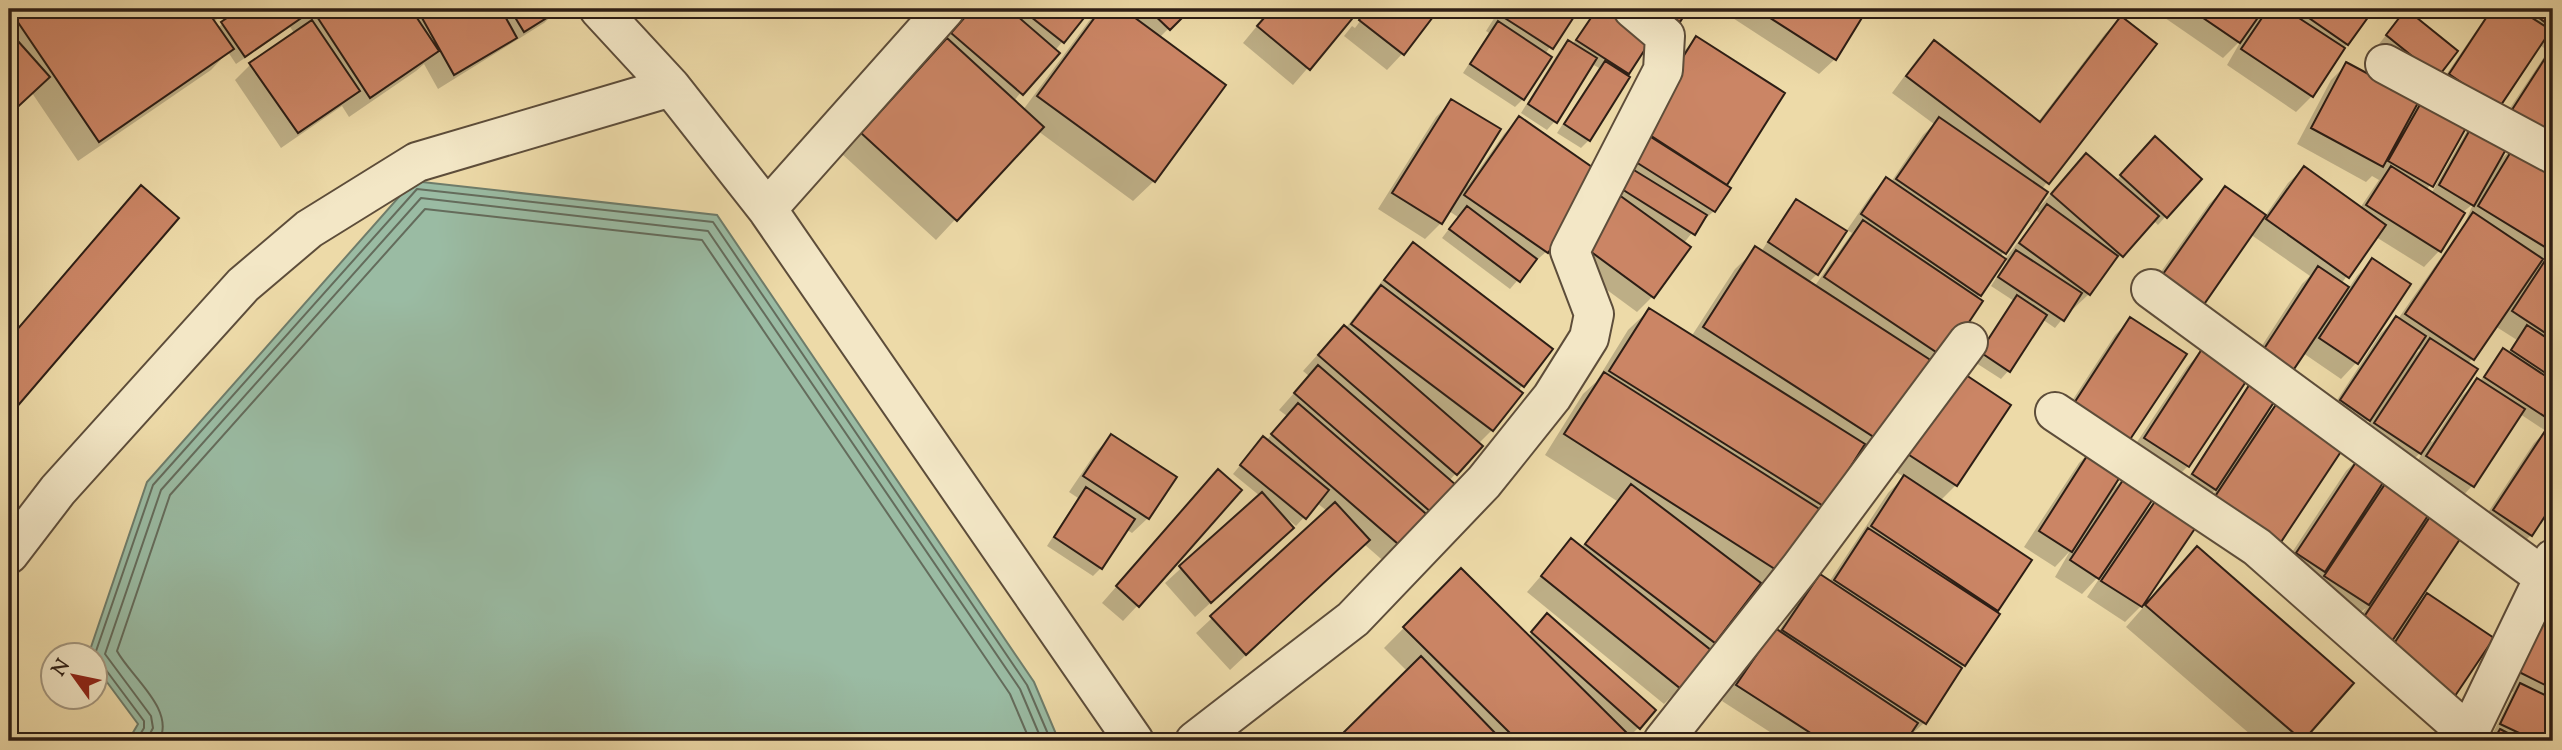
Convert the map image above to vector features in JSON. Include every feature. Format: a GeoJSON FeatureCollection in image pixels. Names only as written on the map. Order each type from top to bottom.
{"type":"FeatureCollection","features":[{"type":"Feature","properties":{"kind":"street"},"geometry":{"type":"LineString","coordinates":[[600,9],[671,87],[766,209],[1134,741]]}},
{"type":"Feature","properties":{"kind":"street"},"geometry":{"type":"LineString","coordinates":[[766,209],[945,9]]}},
{"type":"Feature","properties":{"kind":"street"},"geometry":{"type":"LineString","coordinates":[[1195,741],[1353,619],[1484,482],[1552,397],[1589,338],[1594,314],[1570,251],[1663,71],[1665,37],[1633,9]]}},
{"type":"Feature","properties":{"kind":"street"},"geometry":{"type":"LineString","coordinates":[[2385,64],[2553,154]]}},
{"type":"Feature","properties":{"kind":"street"},"geometry":{"type":"LineString","coordinates":[[9,554],[58,490],[243,285],[309,229],[417,162],[671,87]]}},
{"type":"Feature","properties":{"kind":"street"},"geometry":{"type":"LineString","coordinates":[[2055,412],[2257,547],[2467,737],[2549,569],[2151,289]]}},
{"type":"Feature","properties":{"kind":"street"},"geometry":{"type":"LineString","coordinates":[[1662,741],[1800,568],[1968,342]]}},
{"type":"Feature","properties":{"kind":"water"},"geometry":{"type":"Polygon","coordinates":[[[413,181],[717,215],[1034,682],[1059,741],[128,741],[138,724],[108,684],[108,642],[93,642],[147,482],[413,181]]]}},
{"type":"Feature","properties":{"kind":"building"},"geometry":{"type":"Polygon","coordinates":[[[9,9],[206,9],[234,49],[99,142],[9,9]]]}},
{"type":"Feature","properties":{"kind":"building"},"geometry":{"type":"Polygon","coordinates":[[[240,9],[308,9],[310,12],[245,57],[221,22],[240,9]]]}},
{"type":"Feature","properties":{"kind":"building"},"geometry":{"type":"Polygon","coordinates":[[[312,9],[411,9],[439,51],[370,98],[312,9]]]}},
{"type":"Feature","properties":{"kind":"building"},"geometry":{"type":"Polygon","coordinates":[[[417,9],[501,9],[517,38],[454,75],[417,9]]]}},
{"type":"Feature","properties":{"kind":"building"},"geometry":{"type":"Polygon","coordinates":[[[510,9],[561,9],[524,32],[510,9]]]}},
{"type":"Feature","properties":{"kind":"building"},"geometry":{"type":"Polygon","coordinates":[[[972,9],[1009,9],[1060,53],[1023,95],[951,33],[972,9]]]}},
{"type":"Feature","properties":{"kind":"building"},"geometry":{"type":"Polygon","coordinates":[[[1021,9],[1091,9],[1064,43],[1021,9]]]}},
{"type":"Feature","properties":{"kind":"building"},"geometry":{"type":"Polygon","coordinates":[[[1101,9],[1123,9],[1226,85],[1155,182],[1037,96],[1101,9]]]}},
{"type":"Feature","properties":{"kind":"building"},"geometry":{"type":"Polygon","coordinates":[[[1148,9],[1191,9],[1170,30],[1148,9]]]}},
{"type":"Feature","properties":{"kind":"building"},"geometry":{"type":"Polygon","coordinates":[[[1272,9],[1340,9],[1352,19],[1310,70],[1257,26],[1272,9]]]}},
{"type":"Feature","properties":{"kind":"building"},"geometry":{"type":"Polygon","coordinates":[[[1367,9],[1439,9],[1404,55],[1359,20],[1367,9]]]}},
{"type":"Feature","properties":{"kind":"building"},"geometry":{"type":"Polygon","coordinates":[[[1504,9],[1579,9],[1553,49],[1500,15],[1504,9]]]}},
{"type":"Feature","properties":{"kind":"building"},"geometry":{"type":"Polygon","coordinates":[[[1597,9],[1609,9],[1653,37],[1629,74],[1576,40],[1597,9]]]}},
{"type":"Feature","properties":{"kind":"building"},"geometry":{"type":"Polygon","coordinates":[[[1660,9],[1688,9],[1680,22],[1660,9]]]}},
{"type":"Feature","properties":{"kind":"building"},"geometry":{"type":"Polygon","coordinates":[[[1756,9],[1851,9],[1863,16],[1836,60],[1756,9]]]}},
{"type":"Feature","properties":{"kind":"building"},"geometry":{"type":"Polygon","coordinates":[[[2190,9],[2264,9],[2240,43],[2190,9]]]}},
{"type":"Feature","properties":{"kind":"building"},"geometry":{"type":"Polygon","coordinates":[[[2268,9],[2285,9],[2345,48],[2313,97],[2241,49],[2268,9]]]}},
{"type":"Feature","properties":{"kind":"building"},"geometry":{"type":"Polygon","coordinates":[[[2296,9],[2374,9],[2348,45],[2296,9]]]}},
{"type":"Feature","properties":{"kind":"building"},"geometry":{"type":"Polygon","coordinates":[[[2406,9],[2458,51],[2438,77],[2386,35],[2406,9]]]}},
{"type":"Feature","properties":{"kind":"building"},"geometry":{"type":"Polygon","coordinates":[[[2492,9],[2518,9],[2551,30],[2499,108],[2449,74],[2492,9]]]}},
{"type":"Feature","properties":{"kind":"building"},"geometry":{"type":"Polygon","coordinates":[[[2545,9],[2553,9],[2553,28],[2539,18],[2545,9]]]}},
{"type":"Feature","properties":{"kind":"building"},"geometry":{"type":"Polygon","coordinates":[[[2121,16],[2157,44],[2049,184],[1906,76],[1934,40],[2040,122],[2121,16]]]}},
{"type":"Feature","properties":{"kind":"building"},"geometry":{"type":"Polygon","coordinates":[[[312,20],[360,91],[298,133],[249,63],[312,20]]]}},
{"type":"Feature","properties":{"kind":"building"},"geometry":{"type":"Polygon","coordinates":[[[1498,21],[1552,57],[1524,100],[1470,64],[1498,21]]]}},
{"type":"Feature","properties":{"kind":"building"},"geometry":{"type":"Polygon","coordinates":[[[9,31],[50,77],[9,115],[9,31]]]}},
{"type":"Feature","properties":{"kind":"building"},"geometry":{"type":"Polygon","coordinates":[[[1696,36],[1785,93],[1727,185],[1639,128],[1696,36]]]}},
{"type":"Feature","properties":{"kind":"building"},"geometry":{"type":"Polygon","coordinates":[[[947,38],[1044,127],[957,221],[861,133],[947,38]]]}},
{"type":"Feature","properties":{"kind":"building"},"geometry":{"type":"Polygon","coordinates":[[[1568,40],[1597,58],[1557,123],[1528,104],[1568,40]]]}},
{"type":"Feature","properties":{"kind":"building"},"geometry":{"type":"Polygon","coordinates":[[[2553,46],[2553,134],[2508,116],[2553,46]]]}},
{"type":"Feature","properties":{"kind":"building"},"geometry":{"type":"Polygon","coordinates":[[[1605,61],[1630,77],[1590,141],[1564,124],[1605,61]]]}},
{"type":"Feature","properties":{"kind":"building"},"geometry":{"type":"Polygon","coordinates":[[[2346,62],[2419,101],[2383,167],[2311,128],[2346,62]]]}},
{"type":"Feature","properties":{"kind":"building"},"geometry":{"type":"Polygon","coordinates":[[[2426,94],[2471,119],[2433,187],[2388,161],[2426,94]]]}},
{"type":"Feature","properties":{"kind":"building"},"geometry":{"type":"Polygon","coordinates":[[[1451,99],[1501,129],[1442,224],[1392,193],[1451,99]]]}},
{"type":"Feature","properties":{"kind":"building"},"geometry":{"type":"Polygon","coordinates":[[[1519,116],[1602,174],[1548,253],[1464,195],[1519,116]]]}},
{"type":"Feature","properties":{"kind":"building"},"geometry":{"type":"Polygon","coordinates":[[[1939,117],[2048,192],[2006,254],[1896,179],[1939,117]]]}},
{"type":"Feature","properties":{"kind":"building"},"geometry":{"type":"Polygon","coordinates":[[[2477,117],[2513,137],[2474,206],[2439,185],[2477,117]]]}},
{"type":"Feature","properties":{"kind":"building"},"geometry":{"type":"Polygon","coordinates":[[[1643,132],[1731,188],[1715,212],[1628,157],[1643,132]]]}},
{"type":"Feature","properties":{"kind":"building"},"geometry":{"type":"Polygon","coordinates":[[[2155,136],[2202,179],[2167,218],[2120,175],[2155,136]]]}},
{"type":"Feature","properties":{"kind":"building"},"geometry":{"type":"Polygon","coordinates":[[[2518,140],[2553,161],[2553,252],[2478,206],[2518,140]]]}},
{"type":"Feature","properties":{"kind":"building"},"geometry":{"type":"Polygon","coordinates":[[[2086,153],[2159,216],[2123,257],[2051,194],[2086,153]]]}},
{"type":"Feature","properties":{"kind":"building"},"geometry":{"type":"Polygon","coordinates":[[[2304,166],[2386,225],[2349,278],[2266,219],[2304,166]]]}},
{"type":"Feature","properties":{"kind":"building"},"geometry":{"type":"Polygon","coordinates":[[[2391,166],[2465,213],[2441,252],[2366,205],[2391,166]]]}},
{"type":"Feature","properties":{"kind":"building"},"geometry":{"type":"Polygon","coordinates":[[[1629,167],[1707,215],[1695,235],[1617,186],[1629,167]]]}},
{"type":"Feature","properties":{"kind":"building"},"geometry":{"type":"Polygon","coordinates":[[[1886,177],[2006,259],[1981,296],[1861,214],[1886,177]]]}},
{"type":"Feature","properties":{"kind":"building"},"geometry":{"type":"Polygon","coordinates":[[[141,185],[179,218],[9,416],[9,339],[141,185]]]}},
{"type":"Feature","properties":{"kind":"building"},"geometry":{"type":"Polygon","coordinates":[[[2225,186],[2266,215],[2198,313],[2156,284],[2225,186]]]}},
{"type":"Feature","properties":{"kind":"building"},"geometry":{"type":"Polygon","coordinates":[[[1615,192],[1691,247],[1654,298],[1579,243],[1615,192]]]}},
{"type":"Feature","properties":{"kind":"building"},"geometry":{"type":"Polygon","coordinates":[[[1796,199],[1847,231],[1818,275],[1768,242],[1796,199]]]}},
{"type":"Feature","properties":{"kind":"building"},"geometry":{"type":"Polygon","coordinates":[[[2047,204],[2118,256],[2090,295],[2019,243],[2047,204]]]}},
{"type":"Feature","properties":{"kind":"building"},"geometry":{"type":"Polygon","coordinates":[[[1467,206],[1537,259],[1520,282],[1449,229],[1467,206]]]}},
{"type":"Feature","properties":{"kind":"building"},"geometry":{"type":"Polygon","coordinates":[[[2473,212],[2543,259],[2474,360],[2405,314],[2473,212]]]}},
{"type":"Feature","properties":{"kind":"building"},"geometry":{"type":"Polygon","coordinates":[[[1863,220],[1983,301],[1945,358],[1824,277],[1863,220]]]}},
{"type":"Feature","properties":{"kind":"building"},"geometry":{"type":"Polygon","coordinates":[[[1413,242],[1553,349],[1524,387],[1384,280],[1413,242]]]}},
{"type":"Feature","properties":{"kind":"building"},"geometry":{"type":"Polygon","coordinates":[[[1755,246],[1932,361],[1880,441],[1703,327],[1755,246]]]}},
{"type":"Feature","properties":{"kind":"building"},"geometry":{"type":"Polygon","coordinates":[[[2016,250],[2082,293],[2064,321],[1998,277],[2016,250]]]}},
{"type":"Feature","properties":{"kind":"building"},"geometry":{"type":"Polygon","coordinates":[[[2550,253],[2553,255],[2553,338],[2512,311],[2550,253]]]}},
{"type":"Feature","properties":{"kind":"building"},"geometry":{"type":"Polygon","coordinates":[[[2372,258],[2411,284],[2358,364],[2319,338],[2372,258]]]}},
{"type":"Feature","properties":{"kind":"building"},"geometry":{"type":"Polygon","coordinates":[[[2318,266],[2349,287],[2290,375],[2260,355],[2318,266]]]}},
{"type":"Feature","properties":{"kind":"building"},"geometry":{"type":"Polygon","coordinates":[[[1381,285],[1523,393],[1493,431],[1351,324],[1381,285]]]}},
{"type":"Feature","properties":{"kind":"building"},"geometry":{"type":"Polygon","coordinates":[[[2017,295],[2047,315],[2010,372],[1980,352],[2017,295]]]}},
{"type":"Feature","properties":{"kind":"building"},"geometry":{"type":"Polygon","coordinates":[[[1649,308],[1865,444],[1825,507],[1609,371],[1649,308]]]}},
{"type":"Feature","properties":{"kind":"building"},"geometry":{"type":"Polygon","coordinates":[[[2396,316],[2426,336],[2370,421],[2340,400],[2396,316]]]}},
{"type":"Feature","properties":{"kind":"building"},"geometry":{"type":"Polygon","coordinates":[[[2130,317],[2187,354],[2125,447],[2069,411],[2130,317]]]}},
{"type":"Feature","properties":{"kind":"building"},"geometry":{"type":"Polygon","coordinates":[[[1344,325],[1483,446],[1457,475],[1318,355],[1344,325]]]}},
{"type":"Feature","properties":{"kind":"building"},"geometry":{"type":"Polygon","coordinates":[[[2527,325],[2553,342],[2553,378],[2511,350],[2527,325]]]}},
{"type":"Feature","properties":{"kind":"building"},"geometry":{"type":"Polygon","coordinates":[[[2430,338],[2478,369],[2421,454],[2374,423],[2430,338]]]}},
{"type":"Feature","properties":{"kind":"building"},"geometry":{"type":"Polygon","coordinates":[[[2503,348],[2553,381],[2553,422],[2484,377],[2503,348]]]}},
{"type":"Feature","properties":{"kind":"building"},"geometry":{"type":"Polygon","coordinates":[[[2202,349],[2247,380],[2189,467],[2144,438],[2202,349]]]}},
{"type":"Feature","properties":{"kind":"building"},"geometry":{"type":"Polygon","coordinates":[[[1318,365],[1456,485],[1432,513],[1294,393],[1318,365]]]}},
{"type":"Feature","properties":{"kind":"building"},"geometry":{"type":"Polygon","coordinates":[[[1957,369],[2011,405],[1957,486],[1903,451],[1957,369]]]}},
{"type":"Feature","properties":{"kind":"building"},"geometry":{"type":"Polygon","coordinates":[[[1604,372],[1821,510],[1781,573],[1564,434],[1604,372]]]}},
{"type":"Feature","properties":{"kind":"building"},"geometry":{"type":"Polygon","coordinates":[[[2255,376],[2280,393],[2216,490],[2192,474],[2255,376]]]}},
{"type":"Feature","properties":{"kind":"building"},"geometry":{"type":"Polygon","coordinates":[[[2477,378],[2525,409],[2474,487],[2426,456],[2477,378]]]}},
{"type":"Feature","properties":{"kind":"building"},"geometry":{"type":"Polygon","coordinates":[[[2279,400],[2346,444],[2281,542],[2214,498],[2279,400]]]}},
{"type":"Feature","properties":{"kind":"building"},"geometry":{"type":"Polygon","coordinates":[[[1298,403],[1432,519],[1405,550],[1271,434],[1298,403]]]}},
{"type":"Feature","properties":{"kind":"building"},"geometry":{"type":"Polygon","coordinates":[[[2549,425],[2553,428],[2553,504],[2532,536],[2493,510],[2549,425]]]}},
{"type":"Feature","properties":{"kind":"building"},"geometry":{"type":"Polygon","coordinates":[[[1111,434],[1177,477],[1149,519],[1083,476],[1111,434]]]}},
{"type":"Feature","properties":{"kind":"building"},"geometry":{"type":"Polygon","coordinates":[[[1263,436],[1329,490],[1306,519],[1240,465],[1263,436]]]}},
{"type":"Feature","properties":{"kind":"building"},"geometry":{"type":"Polygon","coordinates":[[[2094,445],[2127,466],[2072,552],[2039,531],[2094,445]]]}},
{"type":"Feature","properties":{"kind":"building"},"geometry":{"type":"Polygon","coordinates":[[[2362,453],[2390,472],[2325,572],[2296,553],[2362,453]]]}},
{"type":"Feature","properties":{"kind":"building"},"geometry":{"type":"Polygon","coordinates":[[[1218,469],[1242,490],[1139,607],[1116,586],[1218,469]]]}},
{"type":"Feature","properties":{"kind":"building"},"geometry":{"type":"Polygon","coordinates":[[[2129,471],[2159,490],[2099,579],[2070,560],[2129,471]]]}},
{"type":"Feature","properties":{"kind":"building"},"geometry":{"type":"Polygon","coordinates":[[[1904,475],[2032,560],[1998,611],[1871,526],[1904,475]]]}},
{"type":"Feature","properties":{"kind":"building"},"geometry":{"type":"Polygon","coordinates":[[[2391,475],[2435,505],[2369,605],[2324,576],[2391,475]]]}},
{"type":"Feature","properties":{"kind":"building"},"geometry":{"type":"Polygon","coordinates":[[[1631,484],[1761,583],[1715,643],[1585,544],[1631,484]]]}},
{"type":"Feature","properties":{"kind":"building"},"geometry":{"type":"Polygon","coordinates":[[[1086,487],[1135,519],[1102,569],[1054,537],[1086,487]]]}},
{"type":"Feature","properties":{"kind":"building"},"geometry":{"type":"Polygon","coordinates":[[[1262,492],[1294,528],[1211,603],[1179,566],[1262,492]]]}},
{"type":"Feature","properties":{"kind":"building"},"geometry":{"type":"Polygon","coordinates":[[[2158,497],[2198,524],[2142,607],[2101,581],[2158,497]]]}},
{"type":"Feature","properties":{"kind":"building"},"geometry":{"type":"Polygon","coordinates":[[[1335,502],[1370,540],[1246,655],[1210,616],[1335,502]]]}},
{"type":"Feature","properties":{"kind":"building"},"geometry":{"type":"Polygon","coordinates":[[[2439,503],[2470,524],[2388,647],[2358,626],[2439,503]]]}},
{"type":"Feature","properties":{"kind":"building"},"geometry":{"type":"Polygon","coordinates":[[[1868,528],[2000,614],[1965,666],[1834,580],[1868,528]]]}},
{"type":"Feature","properties":{"kind":"building"},"geometry":{"type":"Polygon","coordinates":[[[1571,538],[1712,651],[1681,689],[1541,576],[1571,538]]]}},
{"type":"Feature","properties":{"kind":"building"},"geometry":{"type":"Polygon","coordinates":[[[2197,546],[2354,683],[2303,741],[2145,605],[2197,546]]]}},
{"type":"Feature","properties":{"kind":"building"},"geometry":{"type":"Polygon","coordinates":[[[1461,568],[1635,741],[1518,741],[1403,627],[1461,568]]]}},
{"type":"Feature","properties":{"kind":"building"},"geometry":{"type":"Polygon","coordinates":[[[1820,574],[1962,668],[1926,724],[1782,630],[1820,574]]]}},
{"type":"Feature","properties":{"kind":"building"},"geometry":{"type":"Polygon","coordinates":[[[2427,593],[2494,638],[2455,696],[2388,653],[2427,593]]]}},
{"type":"Feature","properties":{"kind":"building"},"geometry":{"type":"Polygon","coordinates":[[[1547,613],[1656,710],[1640,729],[1531,632],[1547,613]]]}},
{"type":"Feature","properties":{"kind":"building"},"geometry":{"type":"Polygon","coordinates":[[[2548,614],[2553,617],[2553,689],[2519,672],[2548,614]]]}},
{"type":"Feature","properties":{"kind":"building"},"geometry":{"type":"Polygon","coordinates":[[[1775,628],[1918,723],[1906,741],[1823,741],[1736,685],[1775,628]]]}},
{"type":"Feature","properties":{"kind":"building"},"geometry":{"type":"Polygon","coordinates":[[[1421,656],[1497,735],[1491,741],[1335,741],[1421,656]]]}},
{"type":"Feature","properties":{"kind":"building"},"geometry":{"type":"Polygon","coordinates":[[[2520,683],[2553,699],[2553,741],[2536,741],[2500,724],[2520,683]]]}},
{"type":"Feature","properties":{"kind":"building"},"geometry":{"type":"Polygon","coordinates":[[[2500,729],[2523,741],[2493,741],[2500,729]]]}}]}
